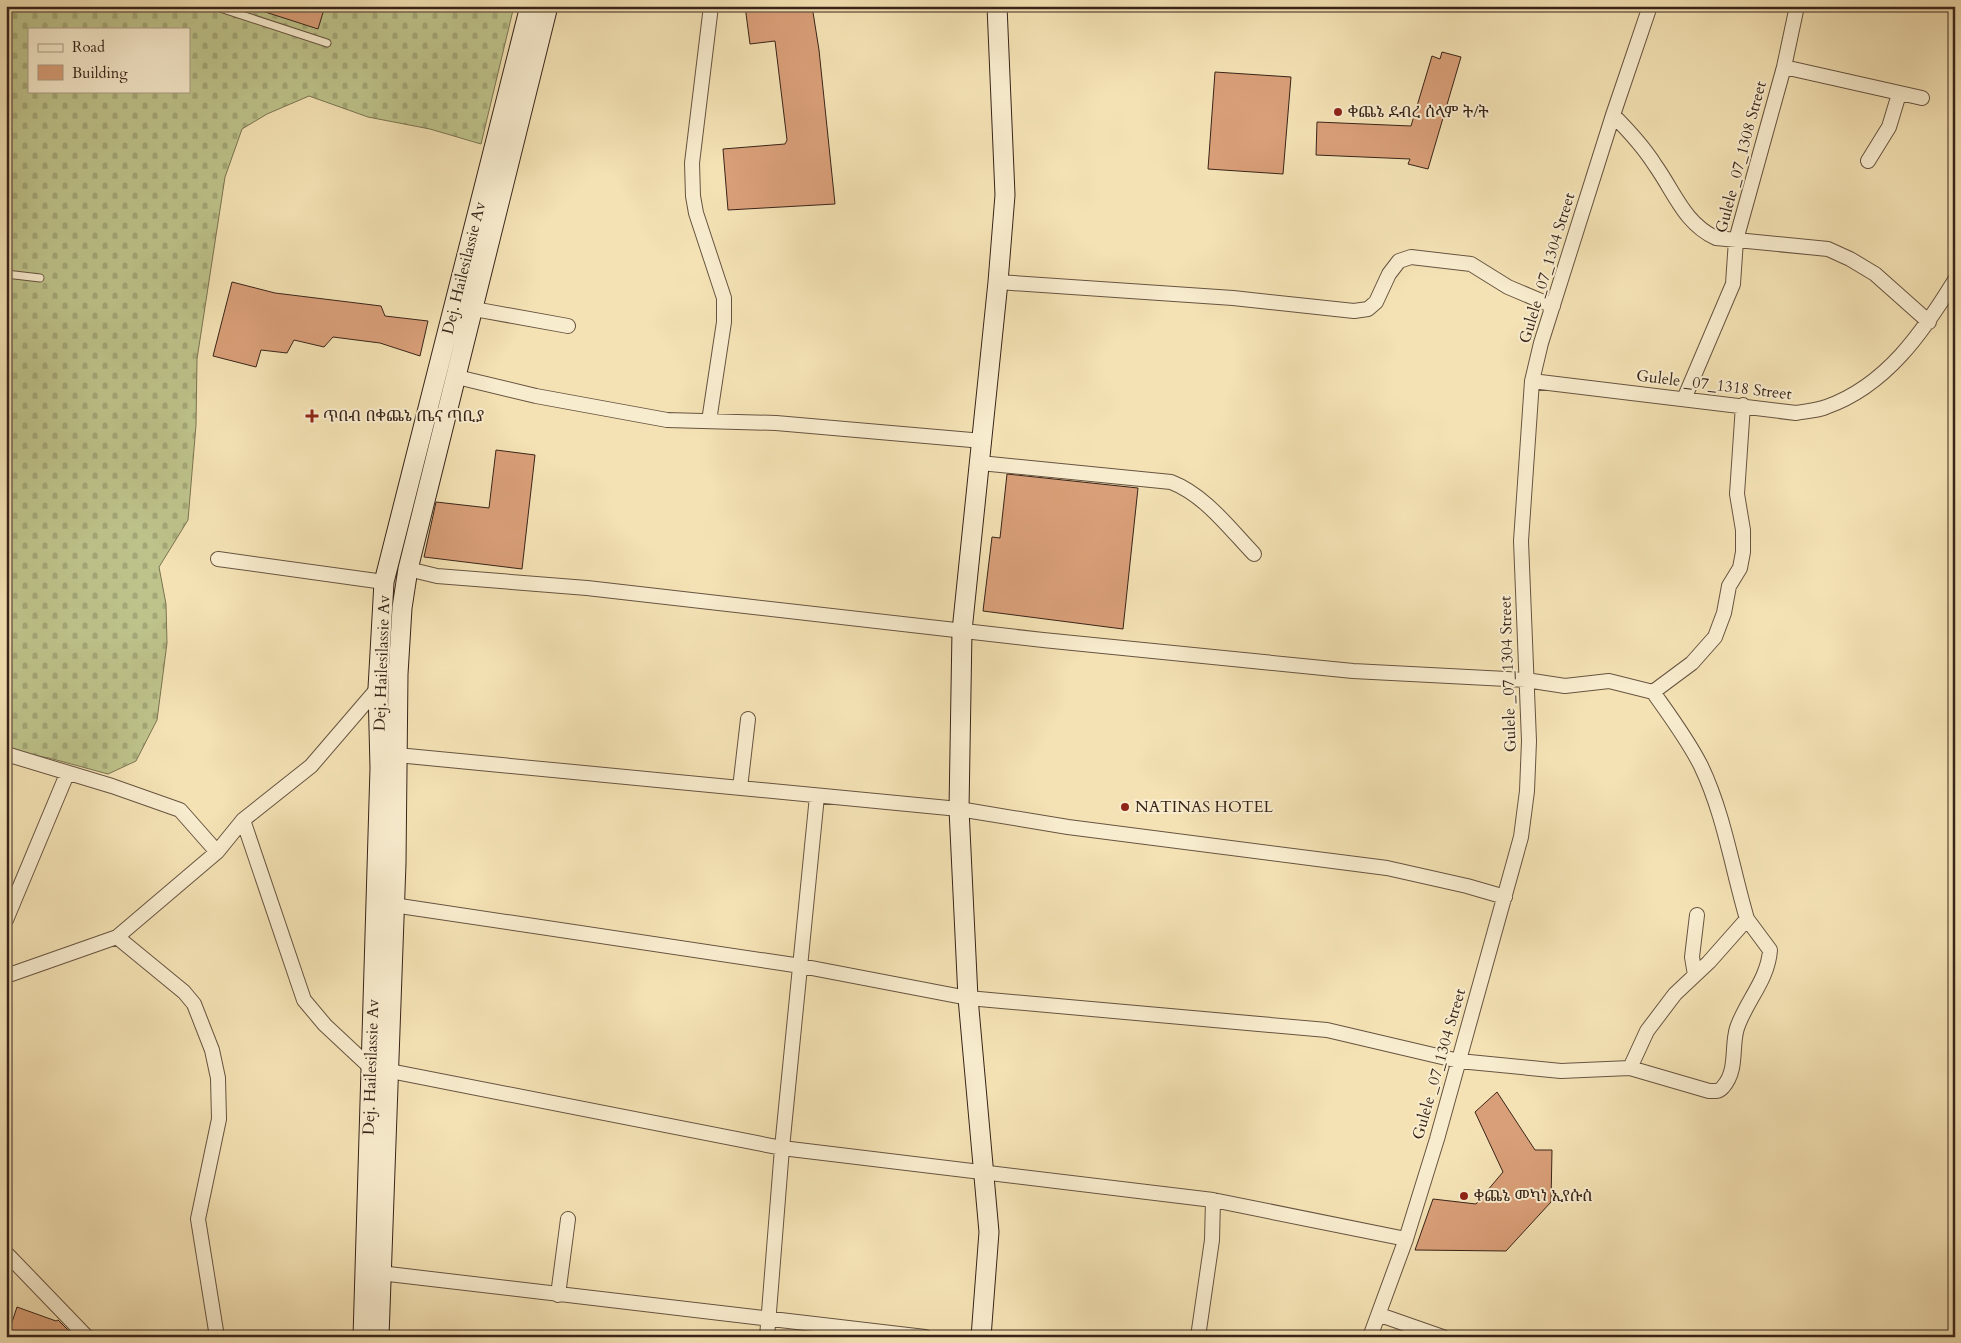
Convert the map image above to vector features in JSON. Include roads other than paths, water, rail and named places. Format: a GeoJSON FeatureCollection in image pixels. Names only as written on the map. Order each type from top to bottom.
{"type":"FeatureCollection","features":[{"type":"Feature","properties":{"kind":"main road","name":"Dej. Hailesilassie Av"},"geometry":{"type":"LineString","coordinates":[[363,1337],[380,768],[378,688],[384,582],[530,6]]}},
{"type":"Feature","properties":{"kind":"main road"},"geometry":{"type":"LineString","coordinates":[[379,1337],[380,1273],[390,1071],[402,608],[408,569],[548,6]]}},
{"type":"Feature","properties":{"kind":"main road"},"geometry":{"type":"LineString","coordinates":[[981,1337],[988,1232],[968,998],[959,809],[962,631],[983,441],[998,282],[1004,187],[997,6]]}},
{"type":"Feature","properties":{"kind":"street"},"geometry":{"type":"LineString","coordinates":[[709,421],[724,322],[724,298],[696,213],[693,196],[692,162],[711,6]]}},
{"type":"Feature","properties":{"kind":"street","name":"Gulele _07_1304 Street"},"geometry":{"type":"LineString","coordinates":[[1370,1337],[1380,1315],[1406,1239],[1459,1061],[1521,837],[1527,792],[1529,740],[1521,541],[1532,381],[1552,306],[1650,6]]}},
{"type":"Feature","properties":{"kind":"street","name":"Gulele _07_1308 Street"},"geometry":{"type":"LineString","coordinates":[[1684,399],[1733,284],[1736,240],[1784,67],[1798,6]]}},
{"type":"Feature","properties":{"kind":"street"},"geometry":{"type":"LineString","coordinates":[[1784,67],[1922,98]]}},
{"type":"Feature","properties":{"kind":"street"},"geometry":{"type":"LineString","coordinates":[[1868,161],[1889,127],[1899,94]]}},
{"type":"Feature","properties":{"kind":"street"},"geometry":{"type":"LineString","coordinates":[[1613,115],[1637,140],[1686,213],[1700,230],[1716,238],[1828,249],[1850,259],[1875,274],[1929,322]]}},
{"type":"Feature","properties":{"kind":"street"},"geometry":{"type":"LineString","coordinates":[[998,282],[1233,298],[1354,311],[1368,309],[1376,302],[1389,274],[1399,261],[1410,257],[1471,264],[1508,287],[1552,306]]}},
{"type":"Feature","properties":{"kind":"street","name":"Gulele _07_1318 Street"},"geometry":{"type":"LineString","coordinates":[[1532,381],[1743,405],[1796,413],[1825,408],[1855,393],[1890,368],[1929,322],[1955,280]]}},
{"type":"Feature","properties":{"kind":"street"},"geometry":{"type":"LineString","coordinates":[[474,309],[568,326]]}},
{"type":"Feature","properties":{"kind":"street"},"geometry":{"type":"LineString","coordinates":[[457,377],[536,396],[667,420],[776,423],[983,441]]}},
{"type":"Feature","properties":{"kind":"street"},"geometry":{"type":"LineString","coordinates":[[1654,692],[1692,663],[1711,643],[1724,613],[1729,586],[1740,568],[1743,552],[1743,530],[1737,494],[1743,405]]}},
{"type":"Feature","properties":{"kind":"street"},"geometry":{"type":"LineString","coordinates":[[980,463],[1171,482],[1183,487],[1197,497],[1254,554]]}},
{"type":"Feature","properties":{"kind":"street"},"geometry":{"type":"LineString","coordinates":[[218,559],[384,582]]}},
{"type":"Feature","properties":{"kind":"street"},"geometry":{"type":"LineString","coordinates":[[393,905],[801,966],[968,998],[1327,1030],[1459,1061],[1561,1071],[1630,1068],[1709,1091],[1718,1091],[1724,1087],[1732,1069],[1737,1028],[1769,963],[1770,950],[1747,919],[1721,819],[1701,766],[1680,730],[1654,692],[1609,682],[1565,686],[1526,680],[1353,671],[962,631],[688,599],[437,576],[408,569]]}},
{"type":"Feature","properties":{"kind":"street"},"geometry":{"type":"LineString","coordinates":[[6,976],[117,937],[217,852],[244,820],[311,766],[378,688]]}},
{"type":"Feature","properties":{"kind":"street"},"geometry":{"type":"LineString","coordinates":[[740,788],[748,719]]}},
{"type":"Feature","properties":{"kind":"street"},"geometry":{"type":"LineString","coordinates":[[6,754],[67,774],[112,786],[180,810],[217,852]]}},
{"type":"Feature","properties":{"kind":"street"},"geometry":{"type":"LineString","coordinates":[[397,755],[959,809],[1068,827],[1387,868],[1467,886],[1505,897]]}},
{"type":"Feature","properties":{"kind":"street"},"geometry":{"type":"LineString","coordinates":[[6,920],[67,774]]}},
{"type":"Feature","properties":{"kind":"street"},"geometry":{"type":"LineString","coordinates":[[767,1337],[782,1148],[817,796]]}},
{"type":"Feature","properties":{"kind":"street"},"geometry":{"type":"LineString","coordinates":[[244,820],[304,1000],[325,1025],[371,1068]]}},
{"type":"Feature","properties":{"kind":"street"},"geometry":{"type":"LineString","coordinates":[[1695,975],[1692,957],[1696,915]]}},
{"type":"Feature","properties":{"kind":"street"},"geometry":{"type":"LineString","coordinates":[[1630,1068],[1647,1031],[1675,994],[1747,919]]}},
{"type":"Feature","properties":{"kind":"street"},"geometry":{"type":"LineString","coordinates":[[117,937],[184,992],[194,1004],[212,1050],[218,1078],[219,1119],[198,1219],[217,1337]]}},
{"type":"Feature","properties":{"kind":"street"},"geometry":{"type":"LineString","coordinates":[[390,1071],[782,1148],[1213,1200],[1406,1239]]}},
{"type":"Feature","properties":{"kind":"street"},"geometry":{"type":"LineString","coordinates":[[1198,1337],[1212,1240],[1213,1200]]}},
{"type":"Feature","properties":{"kind":"street"},"geometry":{"type":"LineString","coordinates":[[558,1295],[568,1219]]}},
{"type":"Feature","properties":{"kind":"street"},"geometry":{"type":"LineString","coordinates":[[6,1253],[88,1337]]}},
{"type":"Feature","properties":{"kind":"street"},"geometry":{"type":"LineString","coordinates":[[380,1273],[558,1295],[769,1317],[925,1337]]}},
{"type":"Feature","properties":{"kind":"street"},"geometry":{"type":"LineString","coordinates":[[1380,1315],[1443,1337]]}},
{"type":"Feature","properties":{"kind":"lane"},"geometry":{"type":"LineString","coordinates":[[214,6],[327,43]]}},
{"type":"Feature","properties":{"kind":"lane"},"geometry":{"type":"LineString","coordinates":[[6,274],[40,278]]}},
{"type":"Feature","properties":{"kind":"place","name":"ቀጨኔ ደብረ ሰላም ት/ት"},"geometry":{"type":"Point","coordinates":[1338,112]}},
{"type":"Feature","properties":{"kind":"place","name":"ጥበብ በቀጨኔ ጤና ጣቢያ"},"geometry":{"type":"Point","coordinates":[312,416]}},
{"type":"Feature","properties":{"kind":"place","name":"NATINAS HOTEL"},"geometry":{"type":"Point","coordinates":[1125,807]}},
{"type":"Feature","properties":{"kind":"place","name":"ቀጨኔ መካነ ኢየሱስ"},"geometry":{"type":"Point","coordinates":[1464,1196]}}]}
